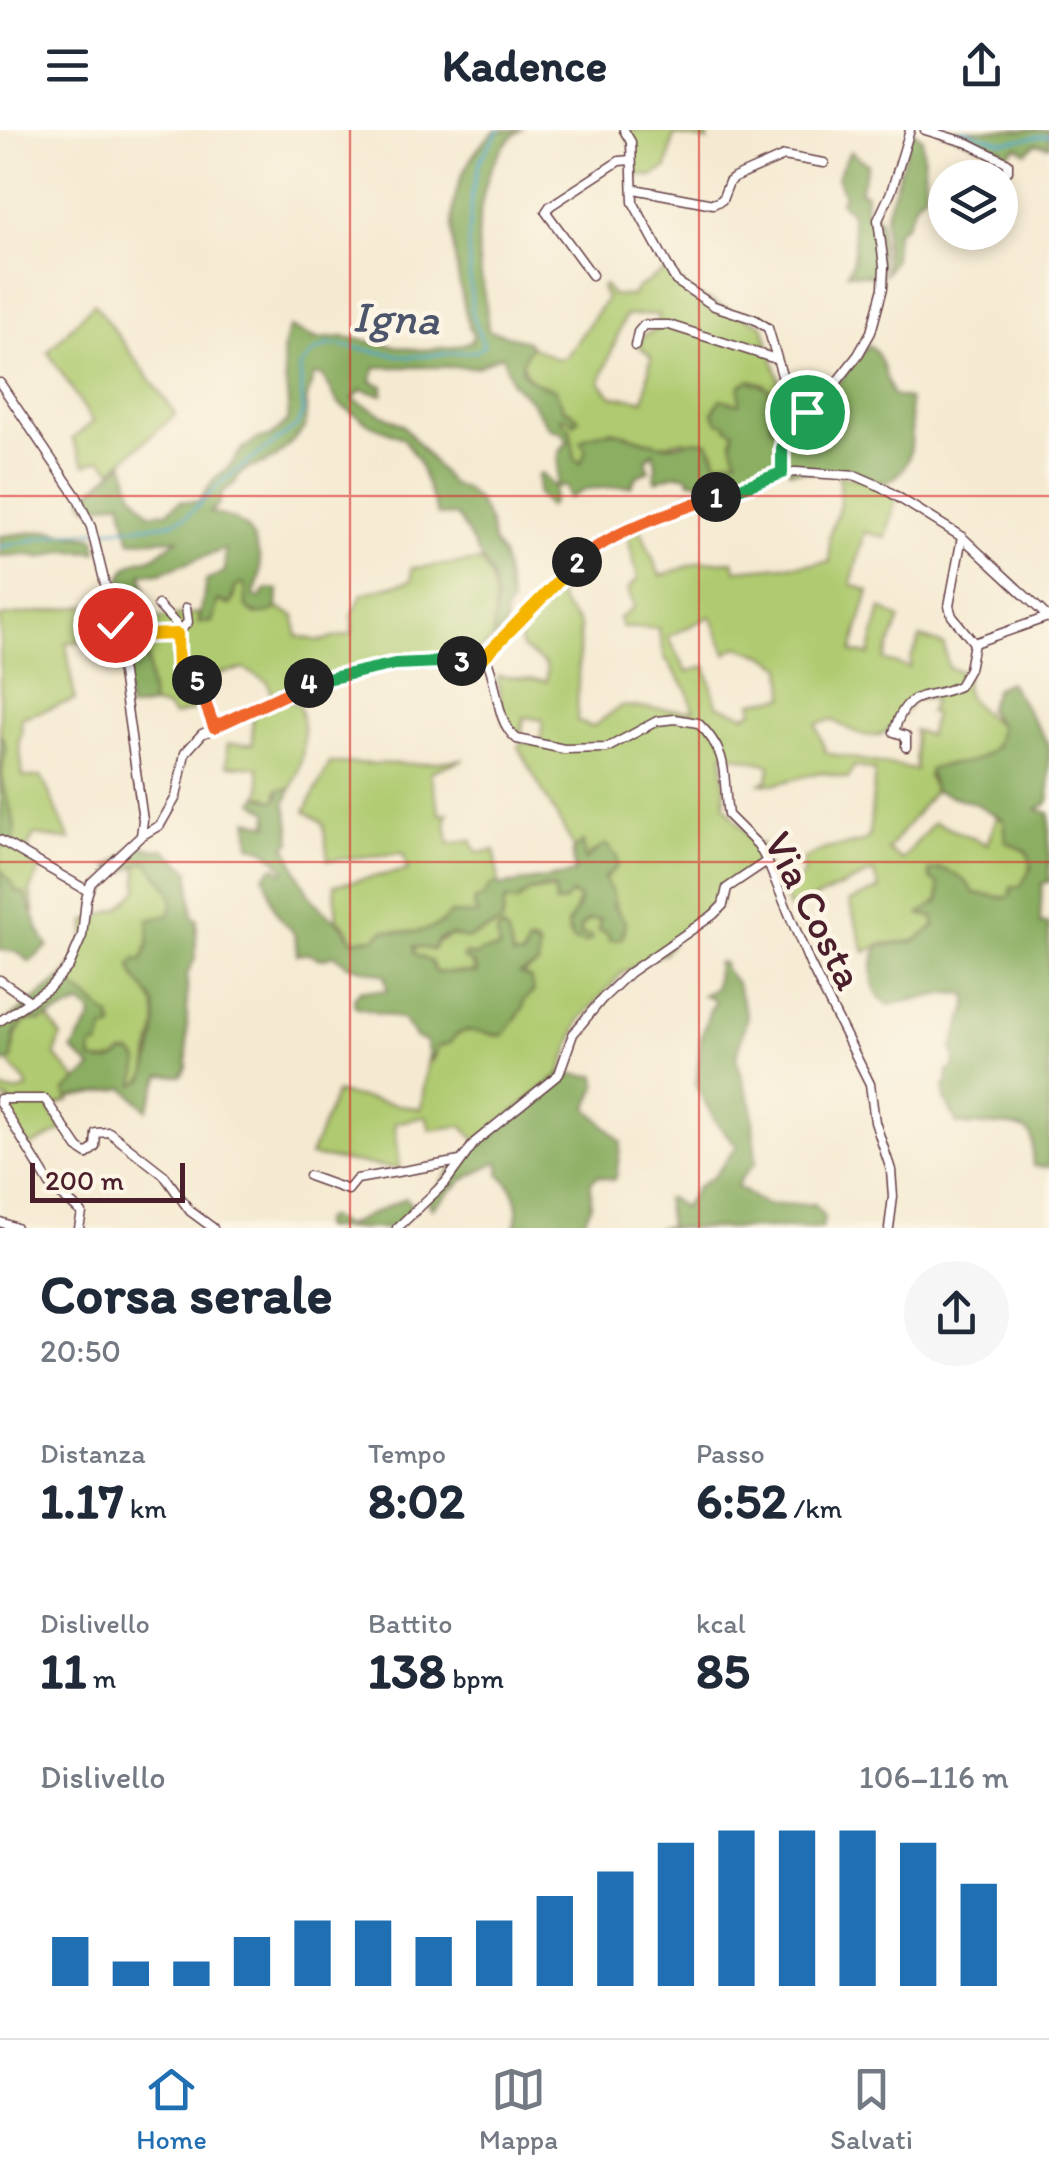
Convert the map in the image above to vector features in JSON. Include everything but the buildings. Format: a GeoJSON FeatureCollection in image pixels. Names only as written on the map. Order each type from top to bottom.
{"type":"FeatureCollection","features":[{"type":"Feature","properties":{"kind":"street"},"geometry":{"type":"LineString","coordinates":[[790,408],[814,411],[870,332],[883,288],[878,220],[892,192],[910,130]]}},
{"type":"Feature","properties":{"kind":"street"},"geometry":{"type":"LineString","coordinates":[[925,130],[968,142],[1002,160]]}},
{"type":"Feature","properties":{"kind":"street"},"geometry":{"type":"LineString","coordinates":[[628,132],[637,211],[676,282],[714,306],[763,322],[768,328],[790,408],[782,473]]}},
{"type":"Feature","properties":{"kind":"street"},"geometry":{"type":"LineString","coordinates":[[634,189],[713,204],[722,200],[734,178],[784,156],[824,163]]}},
{"type":"Feature","properties":{"kind":"street"},"geometry":{"type":"LineString","coordinates":[[592,275],[546,212],[619,161],[631,160]]}},
{"type":"Feature","properties":{"kind":"street"},"geometry":{"type":"LineString","coordinates":[[635,346],[644,325],[670,325],[776,359]]}},
{"type":"Feature","properties":{"kind":"street"},"geometry":{"type":"LineString","coordinates":[[0,383],[77,497],[91,526],[116,636],[143,820],[141,836]]}},
{"type":"Feature","properties":{"kind":"street"},"geometry":{"type":"LineString","coordinates":[[0,1021],[56,981],[74,957],[82,936],[88,891],[99,874],[160,824],[174,802],[192,743],[214,727],[310,682],[395,664],[460,662],[485,656],[566,571],[601,543],[675,510],[782,473],[858,476],[962,536],[1048,618],[974,642]]}},
{"type":"Feature","properties":{"kind":"street"},"geometry":{"type":"LineString","coordinates":[[962,536],[949,606],[956,622],[974,642]]}},
{"type":"Feature","properties":{"kind":"street"},"geometry":{"type":"LineString","coordinates":[[158,604],[174,621],[178,672],[199,683],[214,727]]}},
{"type":"Feature","properties":{"kind":"street"},"geometry":{"type":"LineString","coordinates":[[116,636],[177,634],[188,622],[186,608]]}},
{"type":"Feature","properties":{"kind":"street"},"geometry":{"type":"LineString","coordinates":[[906,746],[906,736],[894,732],[899,715],[908,704],[928,692],[959,686],[969,669],[974,642]]}},
{"type":"Feature","properties":{"kind":"street","name":"Via Costa"},"geometry":{"type":"LineString","coordinates":[[485,656],[493,671],[505,723],[517,739],[564,748],[607,748],[656,721],[674,719],[698,723],[722,755],[728,815],[758,845],[767,861],[810,964],[870,1084],[875,1122],[891,1170],[888,1228]]}},
{"type":"Feature","properties":{"kind":"street"},"geometry":{"type":"LineString","coordinates":[[0,840],[88,891]]}},
{"type":"Feature","properties":{"kind":"street"},"geometry":{"type":"LineString","coordinates":[[397,1228],[445,1183],[475,1142],[558,1074],[573,1034],[602,999],[680,935],[723,906],[727,888],[767,861]]}},
{"type":"Feature","properties":{"kind":"street"},"geometry":{"type":"LineString","coordinates":[[0,980],[30,1000]]}},
{"type":"Feature","properties":{"kind":"street"},"geometry":{"type":"LineString","coordinates":[[79,1228],[82,1213],[50,1186],[0,1101],[46,1099],[78,1148],[87,1154],[96,1147],[96,1133],[109,1132],[164,1176],[190,1212],[213,1228]]}},
{"type":"Feature","properties":{"kind":"street"},"geometry":{"type":"LineString","coordinates":[[309,1176],[348,1190],[357,1180],[460,1162]]}},
{"type":"Feature","properties":{"kind":"street"},"geometry":{"type":"LineString","coordinates":[[0,1222],[16,1228]]}},
{"type":"Feature","properties":{"kind":"green space"},"geometry":{"type":"Polygon","coordinates":[[[496,130],[521,130],[497,157],[483,196],[478,238],[488,330],[527,341],[531,346],[522,364],[525,375],[555,389],[564,410],[579,419],[574,424],[569,418],[560,418],[570,429],[575,459],[581,463],[586,450],[580,441],[612,432],[661,445],[708,442],[717,462],[737,458],[732,442],[734,431],[718,422],[713,413],[720,399],[739,404],[740,385],[750,380],[770,389],[771,427],[780,428],[777,466],[684,504],[686,493],[694,493],[701,481],[673,475],[656,481],[653,452],[646,460],[649,471],[637,476],[631,486],[587,489],[569,498],[563,486],[555,489],[548,507],[538,494],[538,475],[542,474],[553,486],[557,484],[559,453],[568,440],[560,431],[550,429],[530,400],[512,383],[502,355],[477,367],[376,367],[371,381],[383,386],[383,395],[361,390],[353,399],[403,425],[451,484],[465,489],[477,500],[490,523],[493,543],[502,555],[511,604],[505,612],[506,629],[493,640],[496,602],[492,578],[460,520],[456,516],[438,515],[418,461],[403,438],[371,425],[339,404],[322,375],[314,375],[307,398],[305,428],[275,458],[242,473],[210,512],[237,521],[250,533],[260,567],[254,597],[260,598],[267,589],[278,590],[277,608],[261,614],[249,610],[242,583],[235,588],[231,605],[218,600],[212,622],[199,623],[206,581],[225,571],[225,549],[160,573],[142,574],[151,620],[136,622],[133,627],[145,634],[152,705],[129,709],[112,596],[128,567],[151,558],[178,539],[130,541],[121,501],[89,508],[83,498],[124,462],[132,491],[150,514],[168,511],[180,501],[199,502],[242,449],[260,438],[270,437],[288,421],[283,349],[290,327],[317,339],[344,337],[419,350],[472,341],[474,335],[457,274],[452,222],[463,174],[476,151],[496,130]]]}},
{"type":"Feature","properties":{"kind":"green space"},"geometry":{"type":"Polygon","coordinates":[[[623,130],[707,130],[708,141],[674,135],[667,168],[652,176],[635,175],[633,149],[623,130]]]}},
{"type":"Feature","properties":{"kind":"green space"},"geometry":{"type":"Polygon","coordinates":[[[913,130],[922,138],[926,193],[917,200],[907,223],[896,232],[894,258],[885,275],[885,216],[913,130]]]}},
{"type":"Feature","properties":{"kind":"green space"},"geometry":{"type":"Polygon","coordinates":[[[939,130],[1049,130],[1049,146],[1036,144],[1027,152],[1017,147],[1004,156],[1002,148],[973,143],[939,130]]]}},
{"type":"Feature","properties":{"kind":"green space"},"geometry":{"type":"Polygon","coordinates":[[[850,151],[868,164],[860,191],[866,194],[865,212],[876,214],[880,221],[881,277],[847,273],[853,259],[854,235],[850,211],[840,202],[844,196],[837,177],[850,151]]]}},
{"type":"Feature","properties":{"kind":"green space"},"geometry":{"type":"Polygon","coordinates":[[[667,270],[694,294],[763,325],[786,404],[780,428],[771,428],[773,418],[765,384],[750,380],[739,404],[720,400],[713,412],[734,431],[732,442],[738,458],[717,462],[713,450],[683,440],[661,445],[612,430],[585,438],[586,451],[582,463],[578,463],[570,429],[559,418],[570,418],[555,392],[536,386],[527,375],[524,358],[531,346],[557,359],[566,357],[606,299],[601,288],[604,285],[612,295],[632,296],[637,288],[667,270]],[[659,314],[625,316],[600,382],[612,396],[644,400],[651,357],[638,345],[644,335],[656,330],[659,314]]]}},
{"type":"Feature","properties":{"kind":"green space"},"geometry":{"type":"Polygon","coordinates":[[[94,303],[176,414],[112,470],[101,459],[85,465],[72,439],[93,422],[48,352],[94,303]]]}},
{"type":"Feature","properties":{"kind":"green space"},"geometry":{"type":"Polygon","coordinates":[[[869,345],[881,362],[893,396],[909,399],[911,449],[903,469],[883,484],[848,471],[790,471],[785,465],[786,427],[794,425],[798,415],[813,414],[869,345]]]}},
{"type":"Feature","properties":{"kind":"green space"},"geometry":{"type":"Polygon","coordinates":[[[839,476],[863,479],[896,498],[886,538],[865,532],[851,584],[869,591],[852,652],[869,655],[881,608],[900,619],[884,660],[910,668],[921,637],[944,645],[948,668],[967,673],[969,697],[1000,726],[1000,736],[991,751],[975,762],[943,765],[928,775],[934,791],[888,850],[902,860],[934,822],[987,844],[997,817],[1007,822],[1006,842],[1026,851],[1032,863],[1024,882],[1009,898],[974,893],[959,877],[939,868],[932,880],[939,885],[938,901],[922,915],[933,917],[933,929],[914,941],[883,944],[865,952],[849,902],[880,889],[873,872],[790,910],[781,887],[803,877],[803,859],[869,837],[875,771],[854,766],[848,779],[821,772],[776,784],[761,783],[768,779],[770,765],[723,753],[725,806],[755,844],[762,844],[767,865],[722,887],[721,904],[676,937],[665,953],[623,972],[580,1020],[560,1074],[477,1141],[462,1126],[430,1130],[426,1116],[395,1123],[400,1169],[310,1156],[336,1093],[421,1109],[428,1056],[430,1060],[434,1058],[437,1047],[463,1032],[487,1031],[502,1036],[531,994],[530,979],[520,975],[530,969],[538,947],[532,942],[522,956],[513,957],[508,934],[498,930],[499,949],[476,956],[466,954],[477,973],[435,972],[433,966],[414,954],[413,947],[425,948],[452,935],[467,939],[495,927],[503,920],[504,900],[542,890],[579,898],[568,933],[575,942],[583,936],[580,927],[593,918],[602,921],[599,930],[621,939],[625,930],[604,882],[617,857],[594,851],[585,860],[579,848],[576,851],[518,747],[523,742],[540,744],[543,720],[524,717],[521,736],[503,723],[498,676],[547,681],[546,665],[522,648],[515,626],[552,585],[580,625],[577,721],[592,727],[621,706],[693,711],[688,691],[665,658],[658,628],[622,628],[619,618],[634,607],[628,589],[638,579],[627,534],[640,528],[660,576],[700,562],[733,561],[736,570],[830,562],[829,536],[840,505],[839,476]],[[711,616],[668,637],[687,672],[706,666],[717,705],[745,715],[753,711],[752,702],[785,697],[783,667],[764,655],[737,647],[726,654],[711,616]],[[914,699],[895,724],[879,735],[860,734],[832,720],[816,724],[826,753],[916,770],[914,730],[928,736],[934,714],[929,713],[933,701],[914,699]]]}},
{"type":"Feature","properties":{"kind":"green space"},"geometry":{"type":"Polygon","coordinates":[[[52,530],[95,538],[97,552],[64,551],[41,558],[0,556],[0,536],[52,530]]]}},
{"type":"Feature","properties":{"kind":"green space"},"geometry":{"type":"Polygon","coordinates":[[[480,561],[493,588],[493,640],[469,655],[384,662],[300,684],[272,696],[268,682],[244,669],[201,677],[209,706],[173,716],[167,708],[152,705],[145,634],[133,630],[136,622],[199,613],[199,623],[212,622],[218,600],[228,605],[234,600],[235,588],[242,583],[249,610],[256,615],[277,608],[295,616],[297,636],[319,641],[352,634],[352,616],[362,594],[412,580],[411,568],[480,561]]]}},
{"type":"Feature","properties":{"kind":"green space"},"geometry":{"type":"Polygon","coordinates":[[[109,603],[117,656],[97,659],[86,642],[66,642],[75,700],[21,718],[23,777],[42,777],[70,840],[34,835],[24,855],[40,869],[30,892],[35,913],[0,869],[0,846],[15,829],[1,776],[0,617],[109,603]]]}},
{"type":"Feature","properties":{"kind":"green space"},"geometry":{"type":"Polygon","coordinates":[[[1009,682],[1049,745],[1049,799],[1037,809],[1049,813],[1049,882],[1042,883],[1040,924],[1048,923],[1049,927],[1049,1167],[1033,1166],[1031,1137],[1025,1130],[957,1124],[945,1099],[944,1086],[948,1071],[954,1068],[952,1050],[967,1007],[967,994],[949,993],[888,1005],[881,1000],[872,978],[879,946],[915,941],[935,926],[933,917],[920,914],[939,901],[939,885],[930,879],[929,871],[949,871],[974,893],[1003,898],[1011,896],[1011,887],[1020,887],[1032,866],[1027,851],[1006,842],[1004,820],[974,803],[934,791],[929,770],[978,759],[996,746],[1000,726],[987,710],[996,688],[1009,682]]]}},
{"type":"Feature","properties":{"kind":"green space"},"geometry":{"type":"Polygon","coordinates":[[[282,697],[299,706],[303,748],[291,789],[277,791],[277,800],[269,801],[268,797],[258,796],[258,767],[227,765],[227,744],[253,744],[252,711],[282,697]]]}},
{"type":"Feature","properties":{"kind":"green space"},"geometry":{"type":"Polygon","coordinates":[[[0,735],[5,749],[3,782],[15,834],[13,843],[0,846],[0,735]]]}},
{"type":"Feature","properties":{"kind":"green space"},"geometry":{"type":"Polygon","coordinates":[[[464,759],[430,772],[440,814],[448,813],[449,844],[471,840],[477,853],[495,850],[499,883],[475,900],[475,915],[450,914],[430,928],[411,932],[385,930],[375,938],[352,940],[346,926],[337,919],[334,885],[408,870],[403,853],[328,860],[323,823],[305,811],[330,763],[419,764],[464,759]]]}},
{"type":"Feature","properties":{"kind":"green space"},"geometry":{"type":"Polygon","coordinates":[[[279,789],[291,789],[285,804],[291,842],[286,845],[301,880],[314,901],[352,940],[375,938],[385,930],[430,929],[449,914],[475,915],[475,900],[484,897],[491,885],[575,873],[572,851],[583,842],[585,860],[604,845],[617,857],[617,867],[604,878],[613,894],[613,906],[625,921],[622,939],[609,940],[607,932],[599,931],[600,919],[588,920],[580,927],[581,935],[591,936],[591,940],[573,940],[567,925],[578,908],[579,898],[571,894],[564,902],[555,903],[555,889],[551,887],[531,890],[517,902],[505,900],[502,922],[467,939],[452,935],[438,939],[433,950],[414,946],[415,954],[431,962],[435,972],[477,973],[475,964],[463,959],[463,955],[476,956],[499,949],[497,935],[501,927],[508,934],[513,957],[523,956],[528,943],[539,947],[538,965],[520,974],[530,978],[534,991],[524,1000],[523,1008],[504,1035],[461,1032],[450,1043],[437,1047],[431,1061],[425,1041],[416,1038],[403,1020],[355,1007],[354,998],[361,990],[387,991],[385,975],[348,965],[334,955],[321,959],[297,954],[293,932],[276,912],[264,876],[272,868],[283,873],[285,869],[266,850],[250,845],[248,820],[269,825],[268,812],[254,802],[258,796],[275,801],[279,789]]]}},
{"type":"Feature","properties":{"kind":"green space"},"geometry":{"type":"Polygon","coordinates":[[[137,845],[164,849],[189,870],[193,917],[197,919],[195,959],[187,974],[187,1067],[181,1076],[161,1075],[147,1110],[125,1088],[67,1098],[65,1091],[92,1068],[72,1050],[92,1018],[81,1004],[40,1021],[27,1020],[15,1033],[12,1059],[0,1065],[0,1026],[64,977],[111,1017],[112,1029],[104,1030],[99,1045],[92,1046],[91,1059],[108,1061],[132,1053],[139,1061],[135,1085],[144,1080],[155,1039],[155,1007],[131,965],[136,959],[142,960],[149,944],[148,920],[169,915],[172,898],[167,885],[147,861],[126,871],[108,867],[137,845]]]}},
{"type":"Feature","properties":{"kind":"green space"},"geometry":{"type":"Polygon","coordinates":[[[147,860],[171,892],[172,907],[169,916],[149,920],[149,944],[142,960],[136,959],[157,1022],[147,1071],[135,1086],[136,1065],[119,1058],[98,1063],[91,1060],[92,1046],[99,1045],[100,1034],[113,1026],[111,1018],[64,977],[80,951],[86,921],[120,908],[138,890],[137,866],[147,860]]]}},
{"type":"Feature","properties":{"kind":"green space"},"geometry":{"type":"Polygon","coordinates":[[[0,869],[15,891],[24,893],[48,946],[30,962],[17,952],[0,950],[0,869]]]}},
{"type":"Feature","properties":{"kind":"green space"},"geometry":{"type":"Polygon","coordinates":[[[718,962],[724,963],[737,984],[747,1016],[736,1058],[752,1107],[756,1162],[737,1187],[766,1205],[815,1204],[824,1218],[822,1228],[656,1228],[669,1226],[665,1199],[670,1198],[683,1208],[697,1187],[714,1176],[737,1146],[717,1124],[696,1086],[701,1039],[715,1004],[711,997],[703,995],[715,988],[718,962]]]}},
{"type":"Feature","properties":{"kind":"green space"},"geometry":{"type":"Polygon","coordinates":[[[48,1017],[61,1036],[55,1055],[78,1082],[65,1091],[70,1100],[50,1108],[63,1130],[29,1147],[3,1108],[10,1100],[0,1097],[0,1089],[27,1089],[8,1062],[21,1026],[27,1020],[48,1017]]]}},
{"type":"Feature","properties":{"kind":"green space"},"geometry":{"type":"Polygon","coordinates":[[[560,1074],[596,1076],[597,1085],[588,1108],[621,1142],[616,1177],[613,1180],[598,1176],[591,1182],[591,1206],[582,1226],[515,1228],[516,1199],[497,1162],[462,1181],[432,1208],[427,1201],[458,1160],[560,1074]]]}},
{"type":"Feature","properties":{"kind":"green space"},"geometry":{"type":"Polygon","coordinates":[[[406,1198],[415,1210],[395,1228],[322,1228],[327,1217],[345,1226],[406,1198]]]}},
{"type":"Feature","properties":{"kind":"waterway","name":"Igna"},"geometry":{"type":"LineString","coordinates":[[0,547],[60,534],[168,524],[187,516],[224,480],[297,426],[303,412],[300,367],[314,352],[331,344],[410,357],[477,351],[484,346],[472,315],[468,245],[472,192],[480,160],[499,130]]}},
{"type":"Feature","properties":{"kind":"waterway"},"geometry":{"type":"LineString","coordinates":[[962,130],[1004,142],[1049,135]]}},
{"type":"Feature","properties":{"kind":"route"},"geometry":{"type":"LineString","coordinates":[[115,625],[116,636],[177,634],[178,672],[199,683],[214,727],[310,682],[395,664],[474,660],[485,656],[566,571],[601,543],[675,510],[782,473],[790,408],[807,412]]}}]}
